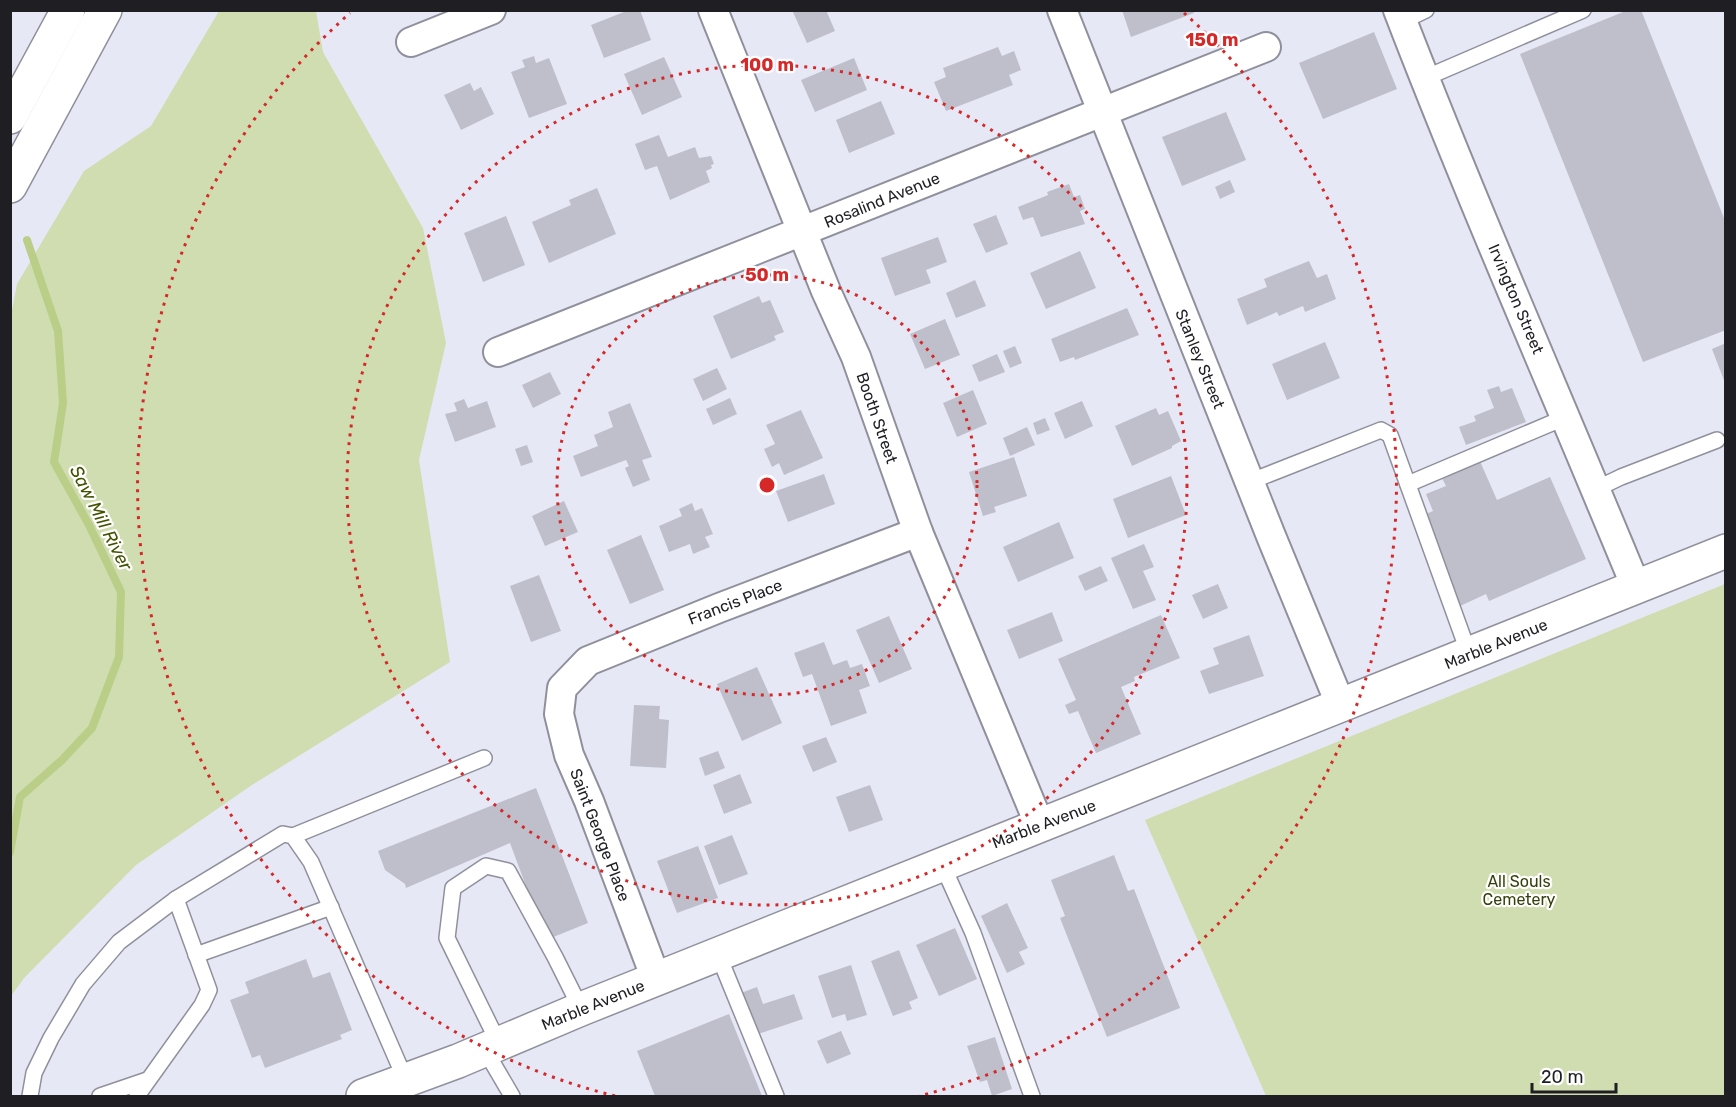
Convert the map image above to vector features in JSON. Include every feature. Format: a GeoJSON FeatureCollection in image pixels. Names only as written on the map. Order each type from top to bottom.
{"type":"FeatureCollection","features":[{"type":"Feature","properties":{"kind":"main road"},"geometry":{"type":"LineString","coordinates":[[10,117],[68,10]]}},
{"type":"Feature","properties":{"kind":"main road"},"geometry":{"type":"LineString","coordinates":[[10,186],[105,10]]}},
{"type":"Feature","properties":{"kind":"main road","name":"Marble Avenue"},"geometry":{"type":"LineString","coordinates":[[363,1096],[492,1047],[580,1009],[1725,551]]}},
{"type":"Feature","properties":{"kind":"street"},"geometry":{"type":"LineString","coordinates":[[411,42],[491,10]]}},
{"type":"Feature","properties":{"kind":"street","name":"Booth Street"},"geometry":{"type":"LineString","coordinates":[[713,10],[826,291],[856,357],[918,532],[1040,826]]}},
{"type":"Feature","properties":{"kind":"street","name":"Stanley Street"},"geometry":{"type":"LineString","coordinates":[[1062,10],[1249,482],[1341,706]]}},
{"type":"Feature","properties":{"kind":"street","name":"Irvington Street"},"geometry":{"type":"LineString","coordinates":[[1409,14],[1425,78],[1466,184],[1636,587]]}},
{"type":"Feature","properties":{"kind":"street","name":"Rosalind Avenue"},"geometry":{"type":"LineString","coordinates":[[498,352],[1266,47]]}},
{"type":"Feature","properties":{"kind":"street","name":"Francis Place"},"geometry":{"type":"LineString","coordinates":[[562,688],[588,661],[918,532]]}},
{"type":"Feature","properties":{"kind":"street","name":"Saint George Place"},"geometry":{"type":"LineString","coordinates":[[562,688],[559,714],[568,755],[589,801],[656,979]]}},
{"type":"Feature","properties":{"kind":"lane"},"geometry":{"type":"LineString","coordinates":[[1425,78],[1583,10]]}},
{"type":"Feature","properties":{"kind":"lane"},"geometry":{"type":"LineString","coordinates":[[1408,484],[1566,417]]}},
{"type":"Feature","properties":{"kind":"lane"},"geometry":{"type":"LineString","coordinates":[[1249,482],[1381,430],[1390,435],[1469,654]]}},
{"type":"Feature","properties":{"kind":"lane"},"geometry":{"type":"LineString","coordinates":[[1596,489],[1717,440]]}},
{"type":"Feature","properties":{"kind":"lane"},"geometry":{"type":"LineString","coordinates":[[293,837],[484,758]]}},
{"type":"Feature","properties":{"kind":"lane"},"geometry":{"type":"LineString","coordinates":[[30,1096],[34,1073],[51,1038],[83,984],[119,942],[176,899],[283,834],[293,837],[311,862],[406,1080]]}},
{"type":"Feature","properties":{"kind":"lane"},"geometry":{"type":"LineString","coordinates":[[942,864],[973,933],[1032,1096]]}},
{"type":"Feature","properties":{"kind":"lane"},"geometry":{"type":"LineString","coordinates":[[512,1096],[447,938],[453,888],[486,866],[508,871],[555,957],[580,1009]]}},
{"type":"Feature","properties":{"kind":"lane"},"geometry":{"type":"LineString","coordinates":[[137,1096],[202,1005],[209,990],[176,899]]}},
{"type":"Feature","properties":{"kind":"lane"},"geometry":{"type":"LineString","coordinates":[[196,955],[331,907]]}},
{"type":"Feature","properties":{"kind":"lane"},"geometry":{"type":"LineString","coordinates":[[718,954],[776,1096]]}},
{"type":"Feature","properties":{"kind":"lane"},"geometry":{"type":"LineString","coordinates":[[100,1096],[147,1080]]}},
{"type":"Feature","properties":{"kind":"green space"},"geometry":{"type":"Polygon","coordinates":[[[219,11],[316,11],[323,52],[423,228],[446,343],[419,460],[450,662],[252,785],[136,865],[25,977],[11,996],[10,320],[17,284],[84,171],[151,126],[219,11]]]}},
{"type":"Feature","properties":{"kind":"green space","name":"All Souls Cemetery"},"geometry":{"type":"Polygon","coordinates":[[[1725,584],[1725,1096],[1266,1096],[1145,820],[1725,584]]]}},
{"type":"Feature","properties":{"kind":"building"},"geometry":{"type":"Polygon","coordinates":[[[629,10],[640,10],[651,40],[604,58],[591,25],[629,10]]]}},
{"type":"Feature","properties":{"kind":"building"},"geometry":{"type":"Polygon","coordinates":[[[792,10],[826,10],[835,31],[807,43],[792,10]]]}},
{"type":"Feature","properties":{"kind":"building"},"geometry":{"type":"Polygon","coordinates":[[[1122,10],[1193,10],[1194,13],[1131,37],[1122,10]]]}},
{"type":"Feature","properties":{"kind":"building"},"geometry":{"type":"Polygon","coordinates":[[[1628,10],[1641,10],[1726,223],[1726,330],[1643,362],[1520,54],[1628,10]]]}},
{"type":"Feature","properties":{"kind":"building"},"geometry":{"type":"Polygon","coordinates":[[[1374,32],[1397,89],[1323,119],[1299,63],[1374,32]]]}},
{"type":"Feature","properties":{"kind":"building"},"geometry":{"type":"Polygon","coordinates":[[[998,47],[1002,56],[1014,51],[1021,70],[1009,75],[1013,85],[946,111],[934,82],[946,77],[943,68],[998,47]]]}},
{"type":"Feature","properties":{"kind":"building"},"geometry":{"type":"Polygon","coordinates":[[[534,56],[536,63],[549,58],[567,104],[529,118],[511,72],[525,67],[522,60],[534,56]]]}},
{"type":"Feature","properties":{"kind":"building"},"geometry":{"type":"Polygon","coordinates":[[[664,57],[682,97],[642,115],[624,74],[664,57]]]}},
{"type":"Feature","properties":{"kind":"building"},"geometry":{"type":"Polygon","coordinates":[[[854,58],[867,90],[815,112],[801,80],[854,58]]]}},
{"type":"Feature","properties":{"kind":"building"},"geometry":{"type":"Polygon","coordinates":[[[470,83],[474,91],[481,87],[494,114],[461,130],[444,95],[470,83]]]}},
{"type":"Feature","properties":{"kind":"building"},"geometry":{"type":"Polygon","coordinates":[[[881,101],[895,134],[849,153],[836,120],[881,101]]]}},
{"type":"Feature","properties":{"kind":"building"},"geometry":{"type":"Polygon","coordinates":[[[1226,112],[1246,160],[1182,186],[1162,137],[1226,112]]]}},
{"type":"Feature","properties":{"kind":"building"},"geometry":{"type":"Polygon","coordinates":[[[659,135],[668,157],[695,147],[699,158],[711,156],[714,164],[706,171],[710,182],[670,200],[657,166],[645,170],[635,144],[659,135]]]}},
{"type":"Feature","properties":{"kind":"building"},"geometry":{"type":"Polygon","coordinates":[[[1230,180],[1235,192],[1220,199],[1215,187],[1230,180]]]}},
{"type":"Feature","properties":{"kind":"building"},"geometry":{"type":"Polygon","coordinates":[[[1069,184],[1074,197],[1080,195],[1085,209],[1080,211],[1085,224],[1041,237],[1033,217],[1023,220],[1018,207],[1069,184]]]}},
{"type":"Feature","properties":{"kind":"building"},"geometry":{"type":"Polygon","coordinates":[[[597,188],[616,234],[549,263],[532,222],[571,205],[569,200],[597,188]]]}},
{"type":"Feature","properties":{"kind":"building"},"geometry":{"type":"Polygon","coordinates":[[[996,215],[1008,244],[986,253],[973,224],[996,215]]]}},
{"type":"Feature","properties":{"kind":"building"},"geometry":{"type":"Polygon","coordinates":[[[506,216],[525,265],[483,282],[464,233],[506,216]]]}},
{"type":"Feature","properties":{"kind":"building"},"geometry":{"type":"Polygon","coordinates":[[[938,237],[947,262],[926,270],[931,283],[895,296],[881,258],[938,237]]]}},
{"type":"Feature","properties":{"kind":"building"},"geometry":{"type":"Polygon","coordinates":[[[1080,251],[1096,288],[1046,309],[1030,273],[1080,251]]]}},
{"type":"Feature","properties":{"kind":"building"},"geometry":{"type":"Polygon","coordinates":[[[1309,261],[1317,278],[1327,274],[1336,299],[1305,312],[1303,306],[1279,316],[1277,312],[1247,325],[1237,299],[1267,287],[1264,279],[1309,261]]]}},
{"type":"Feature","properties":{"kind":"building"},"geometry":{"type":"Polygon","coordinates":[[[975,280],[986,306],[956,318],[946,293],[975,280]]]}},
{"type":"Feature","properties":{"kind":"building"},"geometry":{"type":"Polygon","coordinates":[[[759,296],[762,303],[770,300],[784,332],[774,336],[776,340],[731,359],[713,316],[759,296]]]}},
{"type":"Feature","properties":{"kind":"building"},"geometry":{"type":"Polygon","coordinates":[[[1127,308],[1139,335],[1075,360],[1074,357],[1060,362],[1051,339],[1127,308]]]}},
{"type":"Feature","properties":{"kind":"building"},"geometry":{"type":"Polygon","coordinates":[[[945,319],[960,355],[925,369],[910,334],[945,319]]]}},
{"type":"Feature","properties":{"kind":"building"},"geometry":{"type":"Polygon","coordinates":[[[1325,342],[1340,378],[1287,400],[1272,364],[1325,342]]]}},
{"type":"Feature","properties":{"kind":"building"},"geometry":{"type":"Polygon","coordinates":[[[1726,343],[1726,383],[1725,383],[1712,349],[1726,343]]]}},
{"type":"Feature","properties":{"kind":"building"},"geometry":{"type":"Polygon","coordinates":[[[1015,346],[1022,363],[1010,368],[1003,351],[1015,346]]]}},
{"type":"Feature","properties":{"kind":"building"},"geometry":{"type":"Polygon","coordinates":[[[997,354],[1005,372],[979,382],[972,365],[997,354]]]}},
{"type":"Feature","properties":{"kind":"building"},"geometry":{"type":"Polygon","coordinates":[[[717,368],[727,389],[703,401],[693,379],[717,368]]]}},
{"type":"Feature","properties":{"kind":"building"},"geometry":{"type":"Polygon","coordinates":[[[550,372],[561,394],[533,408],[522,385],[550,372]]]}},
{"type":"Feature","properties":{"kind":"building"},"geometry":{"type":"Polygon","coordinates":[[[1499,386],[1501,392],[1512,388],[1526,422],[1466,445],[1459,427],[1476,421],[1474,416],[1494,408],[1487,390],[1499,386]]]}},
{"type":"Feature","properties":{"kind":"building"},"geometry":{"type":"Polygon","coordinates":[[[973,390],[987,424],[957,437],[943,403],[973,390]]]}},
{"type":"Feature","properties":{"kind":"building"},"geometry":{"type":"Polygon","coordinates":[[[730,398],[737,414],[713,425],[706,409],[730,398]]]}},
{"type":"Feature","properties":{"kind":"building"},"geometry":{"type":"Polygon","coordinates":[[[464,399],[468,408],[487,401],[496,427],[455,442],[445,414],[457,411],[454,403],[464,399]]]}},
{"type":"Feature","properties":{"kind":"building"},"geometry":{"type":"Polygon","coordinates":[[[1082,401],[1093,426],[1065,439],[1054,413],[1082,401]]]}},
{"type":"Feature","properties":{"kind":"building"},"geometry":{"type":"Polygon","coordinates":[[[630,403],[652,457],[642,460],[650,480],[633,487],[625,468],[629,466],[626,460],[581,477],[573,456],[598,446],[594,435],[613,427],[608,412],[630,403]]]}},
{"type":"Feature","properties":{"kind":"building"},"geometry":{"type":"Polygon","coordinates":[[[1156,408],[1159,415],[1168,411],[1181,441],[1172,448],[1132,466],[1115,426],[1156,408]]]}},
{"type":"Feature","properties":{"kind":"building"},"geometry":{"type":"Polygon","coordinates":[[[801,410],[823,458],[784,475],[779,463],[772,467],[764,449],[775,444],[766,425],[801,410]]]}},
{"type":"Feature","properties":{"kind":"building"},"geometry":{"type":"Polygon","coordinates":[[[1045,418],[1050,430],[1037,435],[1033,423],[1045,418]]]}},
{"type":"Feature","properties":{"kind":"building"},"geometry":{"type":"Polygon","coordinates":[[[1027,427],[1035,445],[1010,456],[1003,438],[1027,427]]]}},
{"type":"Feature","properties":{"kind":"building"},"geometry":{"type":"Polygon","coordinates":[[[527,445],[533,462],[521,466],[515,449],[527,445]]]}},
{"type":"Feature","properties":{"kind":"building"},"geometry":{"type":"Polygon","coordinates":[[[1014,457],[1027,496],[994,507],[996,512],[983,516],[969,472],[1014,457]]]}},
{"type":"Feature","properties":{"kind":"building"},"geometry":{"type":"Polygon","coordinates":[[[1479,459],[1497,500],[1550,477],[1586,559],[1489,601],[1486,594],[1458,607],[1419,517],[1433,511],[1426,494],[1446,486],[1442,478],[1479,459]]]}},
{"type":"Feature","properties":{"kind":"building"},"geometry":{"type":"Polygon","coordinates":[[[824,474],[835,504],[788,522],[776,491],[824,474]]]}},
{"type":"Feature","properties":{"kind":"building"},"geometry":{"type":"Polygon","coordinates":[[[1171,476],[1186,515],[1128,538],[1113,499],[1171,476]]]}},
{"type":"Feature","properties":{"kind":"building"},"geometry":{"type":"Polygon","coordinates":[[[564,501],[578,532],[545,546],[532,516],[564,501]]]}},
{"type":"Feature","properties":{"kind":"building"},"geometry":{"type":"Polygon","coordinates":[[[692,503],[695,511],[702,508],[713,534],[705,537],[710,547],[693,554],[690,544],[669,552],[659,526],[682,516],[679,509],[692,503]]]}},
{"type":"Feature","properties":{"kind":"building"},"geometry":{"type":"Polygon","coordinates":[[[1059,522],[1074,558],[1018,582],[1003,547],[1059,522]]]}},
{"type":"Feature","properties":{"kind":"building"},"geometry":{"type":"Polygon","coordinates":[[[641,535],[664,590],[630,604],[607,550],[641,535]]]}},
{"type":"Feature","properties":{"kind":"building"},"geometry":{"type":"Polygon","coordinates":[[[1144,544],[1154,567],[1143,571],[1156,600],[1133,609],[1111,558],[1144,544]]]}},
{"type":"Feature","properties":{"kind":"building"},"geometry":{"type":"Polygon","coordinates":[[[1101,566],[1108,581],[1085,591],[1078,576],[1101,566]]]}},
{"type":"Feature","properties":{"kind":"building"},"geometry":{"type":"Polygon","coordinates":[[[539,575],[561,631],[531,642],[510,586],[539,575]]]}},
{"type":"Feature","properties":{"kind":"building"},"geometry":{"type":"Polygon","coordinates":[[[1218,584],[1228,608],[1203,619],[1192,595],[1218,584]]]}},
{"type":"Feature","properties":{"kind":"building"},"geometry":{"type":"Polygon","coordinates":[[[1052,612],[1063,641],[1019,659],[1007,630],[1052,612]]]}},
{"type":"Feature","properties":{"kind":"building"},"geometry":{"type":"Polygon","coordinates":[[[1161,615],[1180,658],[1134,677],[1135,681],[1121,687],[1141,734],[1096,753],[1078,711],[1069,714],[1065,705],[1076,700],[1058,659],[1161,615]]]}},
{"type":"Feature","properties":{"kind":"building"},"geometry":{"type":"Polygon","coordinates":[[[889,616],[912,669],[879,683],[856,630],[889,616]]]}},
{"type":"Feature","properties":{"kind":"building"},"geometry":{"type":"Polygon","coordinates":[[[1249,635],[1264,676],[1209,694],[1200,671],[1219,664],[1213,648],[1249,635]]]}},
{"type":"Feature","properties":{"kind":"building"},"geometry":{"type":"Polygon","coordinates":[[[824,642],[833,665],[847,660],[850,668],[862,664],[870,686],[859,690],[867,713],[831,726],[812,674],[803,677],[794,653],[824,642]]]}},
{"type":"Feature","properties":{"kind":"building"},"geometry":{"type":"Polygon","coordinates":[[[757,667],[782,723],[742,741],[717,684],[757,667]]]}},
{"type":"Feature","properties":{"kind":"building"},"geometry":{"type":"Polygon","coordinates":[[[634,705],[660,706],[659,719],[669,720],[666,768],[630,766],[634,705]]]}},
{"type":"Feature","properties":{"kind":"building"},"geometry":{"type":"Polygon","coordinates":[[[826,737],[837,762],[813,772],[802,746],[826,737]]]}},
{"type":"Feature","properties":{"kind":"building"},"geometry":{"type":"Polygon","coordinates":[[[718,751],[725,768],[705,776],[699,758],[718,751]]]}},
{"type":"Feature","properties":{"kind":"building"},"geometry":{"type":"Polygon","coordinates":[[[740,774],[752,803],[724,814],[713,785],[740,774]]]}},
{"type":"Feature","properties":{"kind":"building"},"geometry":{"type":"Polygon","coordinates":[[[870,785],[883,820],[849,832],[836,797],[870,785]]]}},
{"type":"Feature","properties":{"kind":"building"},"geometry":{"type":"Polygon","coordinates":[[[536,788],[588,923],[546,940],[510,843],[406,888],[405,884],[385,870],[378,851],[536,788]]]}},
{"type":"Feature","properties":{"kind":"building"},"geometry":{"type":"Polygon","coordinates":[[[732,835],[748,874],[719,885],[704,846],[732,835]]]}},
{"type":"Feature","properties":{"kind":"building"},"geometry":{"type":"Polygon","coordinates":[[[698,846],[718,898],[677,913],[657,861],[698,846]]]}},
{"type":"Feature","properties":{"kind":"building"},"geometry":{"type":"Polygon","coordinates":[[[1114,855],[1128,891],[1134,889],[1180,1008],[1107,1037],[1060,918],[1065,916],[1051,880],[1114,855]]]}},
{"type":"Feature","properties":{"kind":"building"},"geometry":{"type":"Polygon","coordinates":[[[1007,903],[1028,948],[1019,952],[1025,964],[1007,973],[981,916],[1007,903]]]}},
{"type":"Feature","properties":{"kind":"building"},"geometry":{"type":"Polygon","coordinates":[[[955,928],[977,979],[939,996],[916,945],[955,928]]]}},
{"type":"Feature","properties":{"kind":"building"},"geometry":{"type":"Polygon","coordinates":[[[899,950],[918,998],[909,1002],[912,1009],[893,1016],[871,961],[899,950]]]}},
{"type":"Feature","properties":{"kind":"building"},"geometry":{"type":"Polygon","coordinates":[[[306,959],[313,978],[330,972],[352,1030],[340,1035],[342,1039],[265,1068],[260,1055],[252,1058],[230,1000],[249,993],[245,982],[306,959]]]}},
{"type":"Feature","properties":{"kind":"building"},"geometry":{"type":"Polygon","coordinates":[[[851,965],[867,1015],[847,1021],[845,1014],[832,1018],[818,976],[851,965]]]}},
{"type":"Feature","properties":{"kind":"building"},"geometry":{"type":"Polygon","coordinates":[[[757,987],[763,1004],[794,994],[803,1019],[755,1035],[741,993],[757,987]]]}},
{"type":"Feature","properties":{"kind":"building"},"geometry":{"type":"Polygon","coordinates":[[[729,1014],[762,1096],[655,1096],[637,1051],[729,1014]]]}},
{"type":"Feature","properties":{"kind":"building"},"geometry":{"type":"Polygon","coordinates":[[[841,1031],[851,1054],[827,1064],[817,1041],[841,1031]]]}},
{"type":"Feature","properties":{"kind":"building"},"geometry":{"type":"Polygon","coordinates":[[[995,1037],[1012,1089],[992,1096],[987,1080],[980,1082],[967,1046],[995,1037]]]}},
{"type":"Feature","properties":{"kind":"waterway","name":"Saw Mill River"},"geometry":{"type":"LineString","coordinates":[[10,852],[20,797],[62,760],[92,728],[119,657],[121,592],[89,525],[54,462],[63,403],[58,331],[27,240]]}}]}
